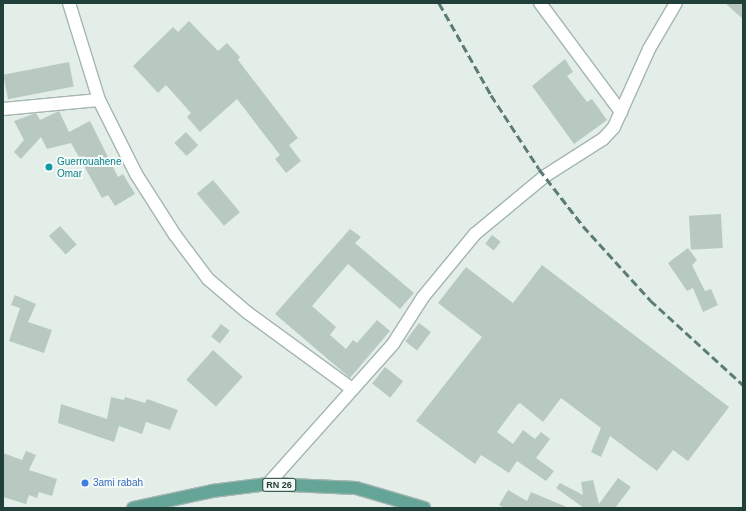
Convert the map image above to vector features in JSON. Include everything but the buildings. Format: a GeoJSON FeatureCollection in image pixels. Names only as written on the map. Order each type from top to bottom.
{"type":"FeatureCollection","features":[{"type":"Feature","properties":{"kind":"main road","name":"RN 26"},"geometry":{"type":"LineString","coordinates":[[133,508],[212,491],[268,484],[356,488],[424,508]]}},
{"type":"Feature","properties":{"kind":"street"},"geometry":{"type":"LineString","coordinates":[[69,3],[77,24],[98,100],[136,174],[208,279],[248,313],[350,388]]}},
{"type":"Feature","properties":{"kind":"street"},"geometry":{"type":"LineString","coordinates":[[540,3],[621,112]]}},
{"type":"Feature","properties":{"kind":"street"},"geometry":{"type":"LineString","coordinates":[[268,484],[332,415],[350,388],[393,344],[423,297],[475,234],[545,176],[603,139],[621,112],[649,49],[676,3]]}},
{"type":"Feature","properties":{"kind":"street"},"geometry":{"type":"LineString","coordinates":[[3,109],[98,100]]}},
{"type":"Feature","properties":{"kind":"railway"},"geometry":{"type":"LineString","coordinates":[[439,3],[491,95],[539,169],[583,226],[650,300],[743,385]]}},
{"type":"Feature","properties":{"kind":"place","name":"Guerrouahene Omar"},"geometry":{"type":"Point","coordinates":[49,167]}},
{"type":"Feature","properties":{"kind":"place","name":"3ami rabah"},"geometry":{"type":"Point","coordinates":[85,483]}}]}
